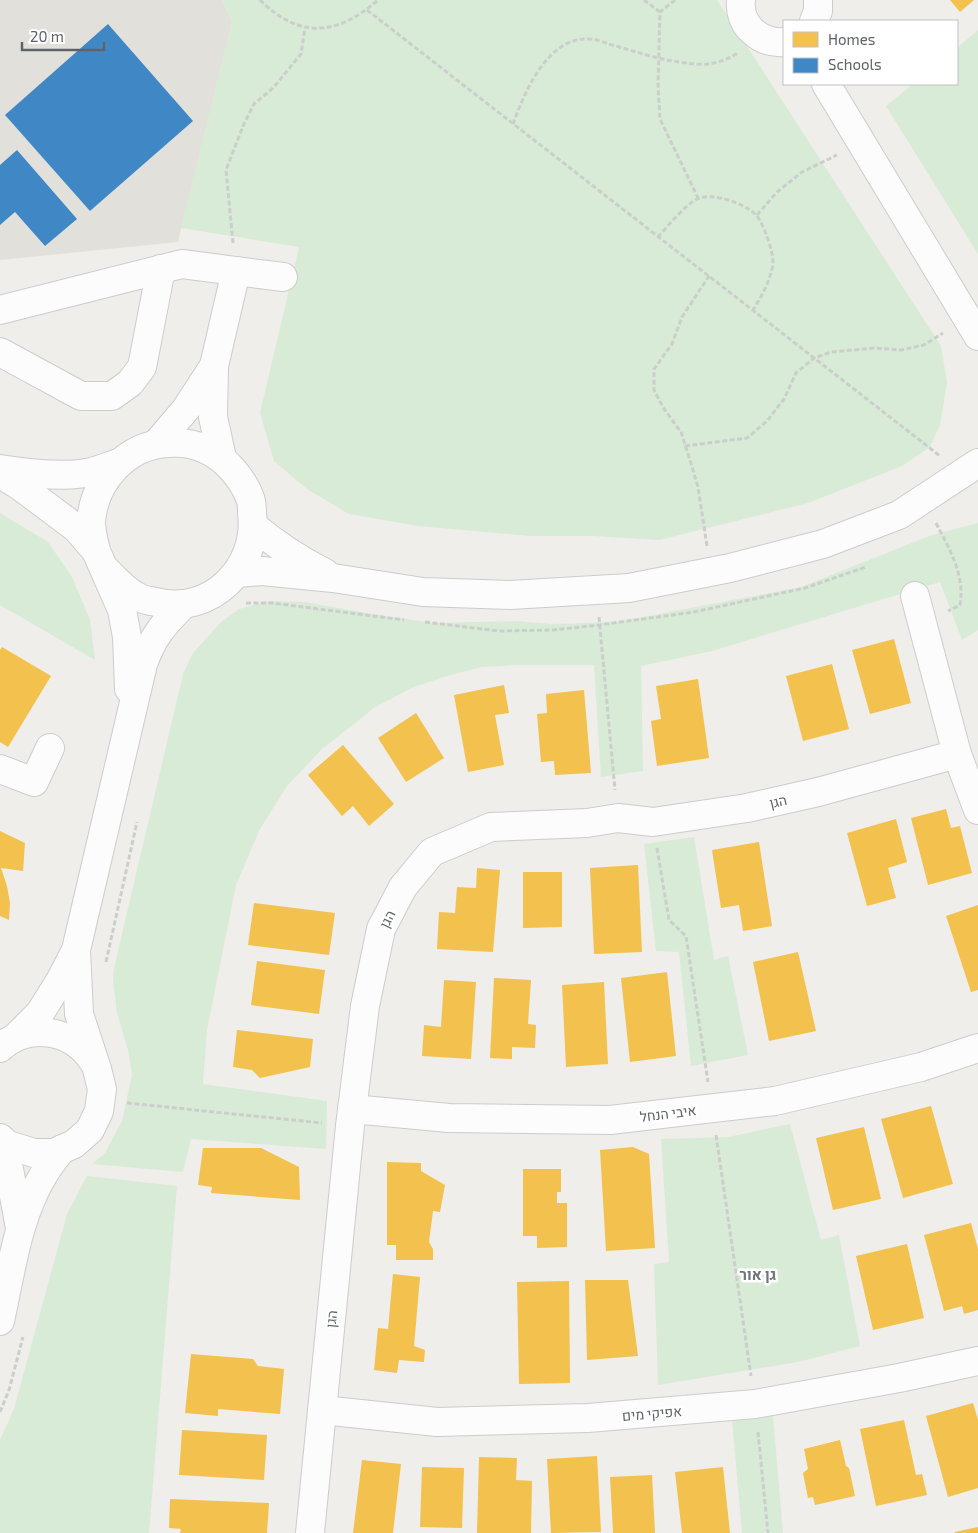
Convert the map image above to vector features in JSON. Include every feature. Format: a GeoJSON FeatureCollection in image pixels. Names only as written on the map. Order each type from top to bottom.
{"type":"FeatureCollection","features":[{"type":"Feature","properties":{"kind":"street"},"geometry":{"type":"LineString","coordinates":[[741,0],[742,16],[751,30],[773,41]]}},
{"type":"Feature","properties":{"kind":"street"},"geometry":{"type":"LineString","coordinates":[[814,20],[818,11],[818,0]]}},
{"type":"Feature","properties":{"kind":"street"},"geometry":{"type":"LineString","coordinates":[[827,85],[972,327]]}},
{"type":"Feature","properties":{"kind":"street"},"geometry":{"type":"LineString","coordinates":[[0,310],[182,264],[283,278]]}},
{"type":"Feature","properties":{"kind":"street"},"geometry":{"type":"LineString","coordinates":[[0,352],[81,396],[112,396],[130,383],[142,367],[161,269]]}},
{"type":"Feature","properties":{"kind":"street"},"geometry":{"type":"LineString","coordinates":[[222,458],[213,417],[214,366],[236,271]]}},
{"type":"Feature","properties":{"kind":"street"},"geometry":{"type":"LineString","coordinates":[[157,443],[186,408],[214,366]]}},
{"type":"Feature","properties":{"kind":"street"},"geometry":{"type":"LineString","coordinates":[[0,474],[20,486],[76,528],[101,561],[126,590],[140,598],[167,605],[184,604],[204,599],[226,585],[237,573],[250,547],[254,526],[251,500],[243,482],[222,458],[202,447],[177,442],[157,443],[136,450],[118,464],[107,476],[94,503],[91,523],[101,561],[122,610],[127,637],[130,715]]}},
{"type":"Feature","properties":{"kind":"street"},"geometry":{"type":"LineString","coordinates":[[0,469],[27,474],[90,473],[118,464]]}},
{"type":"Feature","properties":{"kind":"street"},"geometry":{"type":"LineString","coordinates":[[237,573],[262,571],[333,578],[423,592],[510,595],[629,588],[712,571],[823,544],[899,515],[970,468]]}},
{"type":"Feature","properties":{"kind":"street"},"geometry":{"type":"LineString","coordinates":[[254,526],[296,558],[333,578]]}},
{"type":"Feature","properties":{"kind":"street"},"geometry":{"type":"LineString","coordinates":[[915,596],[957,754],[978,810]]}},
{"type":"Feature","properties":{"kind":"street"},"geometry":{"type":"LineString","coordinates":[[8,1043],[40,1013],[76,950],[143,664],[150,644],[165,623],[184,604]]}},
{"type":"Feature","properties":{"kind":"street"},"geometry":{"type":"LineString","coordinates":[[0,769],[34,782],[50,748]]}},
{"type":"Feature","properties":{"kind":"street","name":"הגן"},"geometry":{"type":"LineString","coordinates":[[310,1533],[351,1118],[364,1006],[381,929],[403,887],[432,852],[491,827],[586,823],[618,818],[653,822],[765,804],[818,792],[957,754]]}},
{"type":"Feature","properties":{"kind":"street"},"geometry":{"type":"LineString","coordinates":[[0,1138],[8,1145],[34,1153],[54,1152],[74,1144],[90,1130],[100,1111],[102,1090],[98,1069],[78,1014],[76,950]]}},
{"type":"Feature","properties":{"kind":"street"},"geometry":{"type":"LineString","coordinates":[[8,1043],[27,1033],[48,1032],[69,1038],[86,1051],[98,1069]]}},
{"type":"Feature","properties":{"kind":"street","name":"איבי הנחל"},"geometry":{"type":"LineString","coordinates":[[351,1118],[610,1120],[775,1101],[921,1067],[978,1048]]}},
{"type":"Feature","properties":{"kind":"street"},"geometry":{"type":"LineString","coordinates":[[0,1146],[9,1169],[20,1230]]}},
{"type":"Feature","properties":{"kind":"street"},"geometry":{"type":"LineString","coordinates":[[0,1321],[20,1230],[29,1203],[44,1174],[62,1149]]}},
{"type":"Feature","properties":{"kind":"street","name":"אפיקי מים"},"geometry":{"type":"LineString","coordinates":[[322,1410],[436,1422],[588,1418],[755,1404],[899,1378],[978,1361]]}},
{"type":"Feature","properties":{"kind":"path"},"geometry":{"type":"LineString","coordinates":[[260,0],[274,14],[305,28],[331,28],[367,10],[378,0]]}},
{"type":"Feature","properties":{"kind":"path"},"geometry":{"type":"LineString","coordinates":[[644,0],[660,12]]}},
{"type":"Feature","properties":{"kind":"path"},"geometry":{"type":"LineString","coordinates":[[660,12],[675,0]]}},
{"type":"Feature","properties":{"kind":"path"},"geometry":{"type":"LineString","coordinates":[[367,10],[814,358],[970,468]]}},
{"type":"Feature","properties":{"kind":"path"},"geometry":{"type":"LineString","coordinates":[[660,12],[660,119],[698,199]]}},
{"type":"Feature","properties":{"kind":"path"},"geometry":{"type":"LineString","coordinates":[[236,271],[226,170],[243,126],[254,104],[273,88],[301,54],[305,28]]}},
{"type":"Feature","properties":{"kind":"path"},"geometry":{"type":"LineString","coordinates":[[513,124],[523,98],[538,70],[551,56],[570,42],[590,39],[659,59],[704,66],[725,61],[773,41]]}},
{"type":"Feature","properties":{"kind":"path"},"geometry":{"type":"LineString","coordinates":[[757,215],[777,192],[802,172],[840,154],[863,146]]}},
{"type":"Feature","properties":{"kind":"path"},"geometry":{"type":"LineString","coordinates":[[658,237],[698,199],[718,197],[739,204],[757,215],[769,241],[773,263],[764,292],[753,310]]}},
{"type":"Feature","properties":{"kind":"path"},"geometry":{"type":"LineString","coordinates":[[709,276],[682,317],[672,344],[654,369],[654,390],[664,409],[681,432],[686,446],[698,487],[712,571]]}},
{"type":"Feature","properties":{"kind":"path"},"geometry":{"type":"LineString","coordinates":[[686,446],[747,438],[767,421],[784,399],[796,373],[814,358],[831,352],[875,348],[901,350],[924,345],[972,327]]}},
{"type":"Feature","properties":{"kind":"path"},"geometry":{"type":"LineString","coordinates":[[922,622],[960,605],[962,591],[955,557],[923,499]]}},
{"type":"Feature","properties":{"kind":"path"},"geometry":{"type":"LineString","coordinates":[[420,622],[499,631],[553,630],[599,625],[694,612],[805,588],[866,567]]}},
{"type":"Feature","properties":{"kind":"path"},"geometry":{"type":"LineString","coordinates":[[596,589],[618,818]]}},
{"type":"Feature","properties":{"kind":"path"},"geometry":{"type":"LineString","coordinates":[[240,603],[272,603],[410,620]]}},
{"type":"Feature","properties":{"kind":"path"},"geometry":{"type":"LineString","coordinates":[[106,963],[138,819]]}},
{"type":"Feature","properties":{"kind":"path"},"geometry":{"type":"LineString","coordinates":[[653,822],[669,920],[686,936],[755,1404],[768,1533]]}},
{"type":"Feature","properties":{"kind":"path"},"geometry":{"type":"LineString","coordinates":[[101,1100],[351,1118]]}},
{"type":"Feature","properties":{"kind":"shaded area"},"geometry":{"type":"Polygon","coordinates":[[[0,0],[222,0],[232,22],[178,242],[0,260],[0,0]]]}},
{"type":"Feature","properties":{"kind":"green space"},"geometry":{"type":"Polygon","coordinates":[[[222,0],[717,0],[941,346],[947,383],[940,425],[930,447],[902,466],[808,503],[659,540],[593,536],[530,536],[418,526],[349,514],[307,489],[274,461],[260,413],[299,247],[181,228],[232,22],[222,0]]]}},
{"type":"Feature","properties":{"kind":"green space"},"geometry":{"type":"Polygon","coordinates":[[[978,30],[978,254],[886,106],[912,85],[958,85],[958,47],[978,30]]]}},
{"type":"Feature","properties":{"kind":"green space"},"geometry":{"type":"Polygon","coordinates":[[[0,513],[48,542],[72,577],[90,620],[95,660],[0,605],[0,513]]]}},
{"type":"Feature","properties":{"kind":"green space"},"geometry":{"type":"Polygon","coordinates":[[[978,523],[978,630],[962,640],[940,582],[712,651],[641,666],[643,771],[601,777],[594,665],[481,667],[411,688],[374,708],[322,749],[287,786],[260,829],[236,885],[207,1030],[203,1084],[327,1101],[326,1149],[191,1139],[183,1172],[92,1164],[105,1153],[122,1121],[132,1075],[128,1050],[117,1013],[113,981],[114,968],[183,674],[193,653],[221,622],[239,609],[269,601],[304,602],[432,623],[518,621],[551,624],[617,622],[801,587],[932,535],[978,523]]]}},
{"type":"Feature","properties":{"kind":"green space"},"geometry":{"type":"Polygon","coordinates":[[[694,837],[714,960],[728,956],[748,1055],[691,1066],[679,952],[656,951],[644,844],[694,837]]]}},
{"type":"Feature","properties":{"kind":"green space"},"geometry":{"type":"Polygon","coordinates":[[[790,1124],[821,1240],[839,1235],[860,1346],[798,1362],[658,1385],[654,1264],[669,1262],[661,1139],[728,1137],[790,1124]]]}},
{"type":"Feature","properties":{"kind":"green space"},"geometry":{"type":"Polygon","coordinates":[[[87,1176],[177,1186],[149,1533],[0,1533],[0,1440],[14,1409],[67,1214],[87,1176]]]}},
{"type":"Feature","properties":{"kind":"green space"},"geometry":{"type":"Polygon","coordinates":[[[773,1416],[783,1533],[742,1533],[732,1420],[773,1416]]]}},
{"type":"Feature","properties":{"kind":"building: Homes"},"geometry":{"type":"Polygon","coordinates":[[[950,0],[974,0],[960,12],[950,0]]]}},
{"type":"Feature","properties":{"kind":"building: Homes"},"geometry":{"type":"Polygon","coordinates":[[[894,639],[911,703],[870,714],[852,650],[894,639]]]}},
{"type":"Feature","properties":{"kind":"building: Homes"},"geometry":{"type":"Polygon","coordinates":[[[2,647],[51,676],[8,747],[0,742],[0,650],[2,647]]]}},
{"type":"Feature","properties":{"kind":"building: Homes"},"geometry":{"type":"Polygon","coordinates":[[[832,664],[849,729],[803,741],[786,676],[832,664]]]}},
{"type":"Feature","properties":{"kind":"building: Homes"},"geometry":{"type":"Polygon","coordinates":[[[698,679],[709,758],[657,766],[651,721],[661,719],[656,686],[698,679]]]}},
{"type":"Feature","properties":{"kind":"building: Homes"},"geometry":{"type":"Polygon","coordinates":[[[504,685],[509,713],[495,715],[504,765],[468,772],[454,695],[504,685]]]}},
{"type":"Feature","properties":{"kind":"building: Homes"},"geometry":{"type":"Polygon","coordinates":[[[584,690],[591,773],[555,775],[554,761],[541,762],[537,714],[547,713],[546,694],[584,690]]]}},
{"type":"Feature","properties":{"kind":"building: Homes"},"geometry":{"type":"Polygon","coordinates":[[[416,713],[444,758],[406,782],[378,738],[416,713]]]}},
{"type":"Feature","properties":{"kind":"building: Homes"},"geometry":{"type":"Polygon","coordinates":[[[343,745],[394,804],[369,826],[353,806],[342,816],[308,775],[343,745]]]}},
{"type":"Feature","properties":{"kind":"building: Homes"},"geometry":{"type":"Polygon","coordinates":[[[946,809],[951,828],[960,826],[972,873],[928,885],[911,818],[946,809]]]}},
{"type":"Feature","properties":{"kind":"building: Homes"},"geometry":{"type":"Polygon","coordinates":[[[896,819],[907,862],[888,868],[896,898],[867,906],[847,833],[896,819]]]}},
{"type":"Feature","properties":{"kind":"building: Homes"},"geometry":{"type":"Polygon","coordinates":[[[0,831],[25,843],[23,871],[1,868],[10,903],[9,920],[0,916],[0,831]]]}},
{"type":"Feature","properties":{"kind":"building: Homes"},"geometry":{"type":"Polygon","coordinates":[[[759,842],[772,926],[743,931],[739,905],[721,908],[712,850],[759,842]]]}},
{"type":"Feature","properties":{"kind":"building: Homes"},"geometry":{"type":"Polygon","coordinates":[[[638,865],[642,952],[594,954],[590,868],[638,865]]]}},
{"type":"Feature","properties":{"kind":"building: Homes"},"geometry":{"type":"Polygon","coordinates":[[[477,868],[500,870],[493,952],[437,949],[439,912],[455,913],[457,887],[476,888],[477,868]]]}},
{"type":"Feature","properties":{"kind":"building: Homes"},"geometry":{"type":"Polygon","coordinates":[[[523,872],[562,872],[562,927],[523,928],[523,872]]]}},
{"type":"Feature","properties":{"kind":"building: Homes"},"geometry":{"type":"Polygon","coordinates":[[[254,903],[335,913],[329,955],[248,945],[254,903]]]}},
{"type":"Feature","properties":{"kind":"building: Homes"},"geometry":{"type":"Polygon","coordinates":[[[978,905],[978,990],[971,992],[946,916],[978,905]]]}},
{"type":"Feature","properties":{"kind":"building: Homes"},"geometry":{"type":"Polygon","coordinates":[[[798,952],[816,1031],[769,1041],[753,962],[798,952]]]}},
{"type":"Feature","properties":{"kind":"building: Homes"},"geometry":{"type":"Polygon","coordinates":[[[257,961],[325,970],[319,1014],[251,1005],[257,961]]]}},
{"type":"Feature","properties":{"kind":"building: Homes"},"geometry":{"type":"Polygon","coordinates":[[[667,972],[676,1056],[630,1062],[621,978],[667,972]]]}},
{"type":"Feature","properties":{"kind":"building: Homes"},"geometry":{"type":"Polygon","coordinates":[[[494,978],[531,980],[528,1024],[536,1025],[535,1048],[512,1047],[512,1059],[490,1058],[494,978]]]}},
{"type":"Feature","properties":{"kind":"building: Homes"},"geometry":{"type":"Polygon","coordinates":[[[444,980],[476,982],[471,1059],[422,1056],[424,1025],[441,1027],[444,980]]]}},
{"type":"Feature","properties":{"kind":"building: Homes"},"geometry":{"type":"Polygon","coordinates":[[[604,982],[608,1064],[566,1067],[562,985],[604,982]]]}},
{"type":"Feature","properties":{"kind":"building: Homes"},"geometry":{"type":"Polygon","coordinates":[[[237,1030],[313,1039],[310,1067],[260,1078],[252,1070],[233,1067],[237,1030]]]}},
{"type":"Feature","properties":{"kind":"building: Homes"},"geometry":{"type":"Polygon","coordinates":[[[931,1106],[953,1184],[903,1198],[881,1119],[931,1106]]]}},
{"type":"Feature","properties":{"kind":"building: Homes"},"geometry":{"type":"Polygon","coordinates":[[[864,1127],[881,1199],[833,1210],[816,1138],[864,1127]]]}},
{"type":"Feature","properties":{"kind":"building: Homes"},"geometry":{"type":"Polygon","coordinates":[[[633,1147],[649,1154],[655,1248],[606,1251],[600,1150],[633,1147]]]}},
{"type":"Feature","properties":{"kind":"building: Homes"},"geometry":{"type":"Polygon","coordinates":[[[203,1148],[261,1148],[299,1167],[300,1200],[211,1193],[212,1187],[198,1185],[203,1148]]]}},
{"type":"Feature","properties":{"kind":"building: Homes"},"geometry":{"type":"Polygon","coordinates":[[[387,1162],[421,1163],[421,1171],[445,1185],[440,1212],[433,1211],[429,1242],[433,1249],[433,1260],[396,1260],[396,1245],[387,1245],[387,1162]]]}},
{"type":"Feature","properties":{"kind":"building: Homes"},"geometry":{"type":"Polygon","coordinates":[[[523,1169],[561,1169],[561,1192],[557,1192],[557,1203],[567,1203],[567,1247],[537,1248],[537,1236],[523,1236],[523,1169]]]}},
{"type":"Feature","properties":{"kind":"building: Homes"},"geometry":{"type":"Polygon","coordinates":[[[971,1223],[978,1249],[978,1310],[964,1314],[962,1306],[944,1311],[924,1235],[971,1223]]]}},
{"type":"Feature","properties":{"kind":"building: Homes"},"geometry":{"type":"Polygon","coordinates":[[[907,1244],[924,1318],[873,1330],[856,1256],[907,1244]]]}},
{"type":"Feature","properties":{"kind":"building: Homes"},"geometry":{"type":"Polygon","coordinates":[[[393,1274],[420,1277],[414,1346],[425,1350],[424,1362],[399,1360],[397,1373],[374,1370],[378,1328],[388,1329],[393,1274]]]}},
{"type":"Feature","properties":{"kind":"building: Homes"},"geometry":{"type":"Polygon","coordinates":[[[585,1280],[628,1280],[638,1356],[587,1360],[585,1280]]]}},
{"type":"Feature","properties":{"kind":"building: Homes"},"geometry":{"type":"Polygon","coordinates":[[[569,1281],[570,1383],[519,1384],[517,1282],[569,1281]]]}},
{"type":"Feature","properties":{"kind":"building: Homes"},"geometry":{"type":"Polygon","coordinates":[[[191,1354],[253,1359],[258,1366],[284,1369],[280,1414],[218,1409],[218,1416],[185,1413],[191,1354]]]}},
{"type":"Feature","properties":{"kind":"building: Homes"},"geometry":{"type":"Polygon","coordinates":[[[973,1403],[978,1420],[978,1488],[948,1497],[926,1416],[973,1403]]]}},
{"type":"Feature","properties":{"kind":"building: Homes"},"geometry":{"type":"Polygon","coordinates":[[[904,1420],[916,1475],[922,1474],[927,1495],[876,1506],[860,1429],[904,1420]]]}},
{"type":"Feature","properties":{"kind":"building: Homes"},"geometry":{"type":"Polygon","coordinates":[[[182,1430],[267,1435],[264,1480],[179,1475],[182,1430]]]}},
{"type":"Feature","properties":{"kind":"building: Homes"},"geometry":{"type":"Polygon","coordinates":[[[840,1440],[855,1496],[815,1505],[813,1497],[808,1498],[803,1473],[808,1469],[804,1449],[840,1440]]]}},
{"type":"Feature","properties":{"kind":"building: Homes"},"geometry":{"type":"Polygon","coordinates":[[[597,1456],[601,1532],[551,1533],[547,1459],[597,1456]]]}},
{"type":"Feature","properties":{"kind":"building: Homes"},"geometry":{"type":"Polygon","coordinates":[[[479,1457],[517,1458],[516,1480],[532,1481],[531,1533],[477,1533],[479,1457]]]}},
{"type":"Feature","properties":{"kind":"building: Homes"},"geometry":{"type":"Polygon","coordinates":[[[362,1460],[401,1464],[393,1533],[353,1533],[362,1460]]]}},
{"type":"Feature","properties":{"kind":"building: Homes"},"geometry":{"type":"Polygon","coordinates":[[[422,1467],[464,1468],[462,1528],[420,1527],[422,1467]]]}},
{"type":"Feature","properties":{"kind":"building: Homes"},"geometry":{"type":"Polygon","coordinates":[[[723,1467],[730,1533],[682,1533],[675,1472],[723,1467]]]}},
{"type":"Feature","properties":{"kind":"building: Homes"},"geometry":{"type":"Polygon","coordinates":[[[652,1475],[655,1533],[613,1533],[610,1477],[652,1475]]]}},
{"type":"Feature","properties":{"kind":"building: Homes"},"geometry":{"type":"Polygon","coordinates":[[[170,1499],[269,1503],[267,1533],[180,1533],[181,1529],[169,1528],[170,1499]]]}},
{"type":"Feature","properties":{"kind":"building: Homes"},"geometry":{"type":"Polygon","coordinates":[[[978,1527],[978,1533],[955,1533],[955,1532],[978,1527]]]}},
{"type":"Feature","properties":{"kind":"building: Schools"},"geometry":{"type":"Polygon","coordinates":[[[108,24],[193,121],[90,211],[5,115],[108,24]]]}},
{"type":"Feature","properties":{"kind":"building: Schools"},"geometry":{"type":"Polygon","coordinates":[[[17,150],[77,219],[45,246],[15,212],[0,225],[0,165],[17,150]]]}},
{"type":"Feature","properties":{"kind":"district","name":"גן אור"},"geometry":{"type":"Point","coordinates":[758,1274]}}]}
